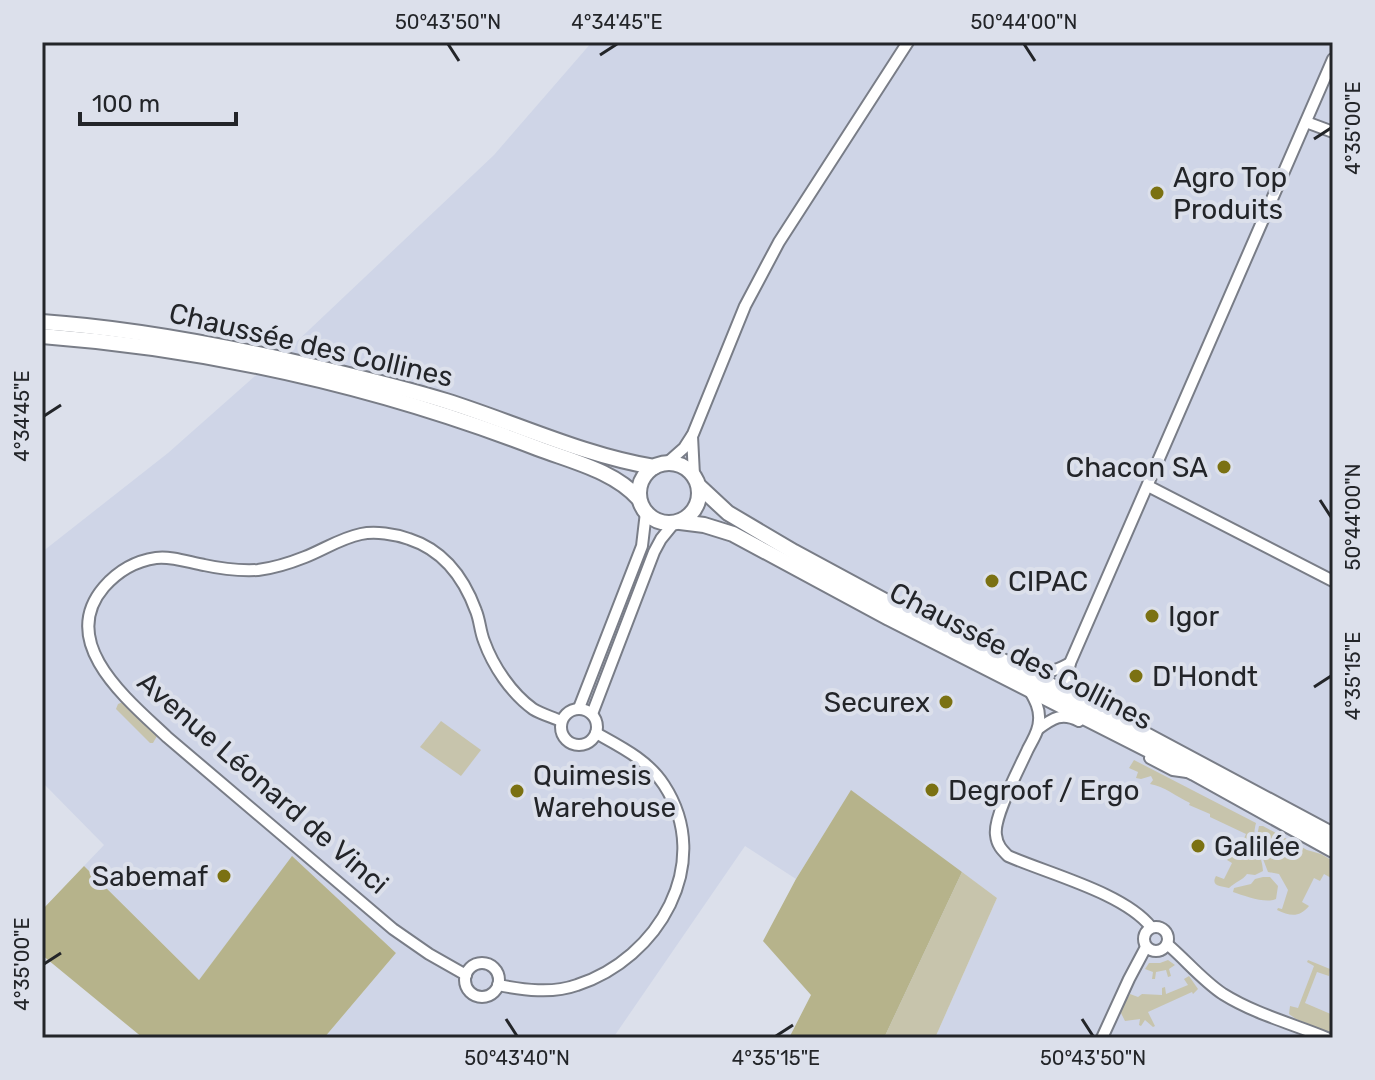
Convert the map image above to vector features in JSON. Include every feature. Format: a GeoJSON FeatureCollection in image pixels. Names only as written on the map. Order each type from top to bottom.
{"type":"FeatureCollection","features":[{"type":"Feature","properties":{"kind":"main road","name":"Chaussée des Collines"},"geometry":{"type":"LineString","coordinates":[[42,322],[186,340],[374,380],[606,457],[661,465]]}},
{"type":"Feature","properties":{"kind":"main road","name":"Chaussée des Collines"},"geometry":{"type":"LineString","coordinates":[[42,336],[230,360],[388,399],[500,434],[598,471],[632,491],[642,506]]}},
{"type":"Feature","properties":{"kind":"main road"},"geometry":{"type":"LineString","coordinates":[[677,464],[686,468],[696,480],[698,503],[688,517],[677,522],[658,522],[642,506],[639,489],[642,480],[661,465],[677,464]]}},
{"type":"Feature","properties":{"kind":"main road","name":"Chaussée des Collines"},"geometry":{"type":"LineString","coordinates":[[696,480],[728,513],[747,525],[925,622],[1103,712],[1333,835]]}},
{"type":"Feature","properties":{"kind":"main road","name":"Chaussée des Collines"},"geometry":{"type":"LineString","coordinates":[[677,522],[704,525],[733,534],[1029,691],[1194,773],[1333,850]]}},
{"type":"Feature","properties":{"kind":"street"},"geometry":{"type":"LineString","coordinates":[[661,465],[684,448],[693,434],[745,306],[779,242],[908,42]]}},
{"type":"Feature","properties":{"kind":"street"},"geometry":{"type":"LineString","coordinates":[[1103,712],[1071,684],[1067,674],[1070,663],[1333,59]]}},
{"type":"Feature","properties":{"kind":"street"},"geometry":{"type":"LineString","coordinates":[[1306,122],[1333,132]]}},
{"type":"Feature","properties":{"kind":"street"},"geometry":{"type":"LineString","coordinates":[[693,434],[696,480]]}},
{"type":"Feature","properties":{"kind":"street"},"geometry":{"type":"LineString","coordinates":[[1148,486],[1333,581]]}},
{"type":"Feature","properties":{"kind":"street"},"geometry":{"type":"LineString","coordinates":[[579,708],[642,546],[642,506]]}},
{"type":"Feature","properties":{"kind":"street"},"geometry":{"type":"LineString","coordinates":[[592,714],[654,552],[677,522]]}},
{"type":"Feature","properties":{"kind":"street","name":"Avenue Léonard de Vinci"},"geometry":{"type":"LineString","coordinates":[[363,533],[410,539],[433,550],[451,565],[466,587],[484,641],[513,691],[534,710],[561,721],[562,734],[572,744],[585,744],[596,733],[647,765],[664,785],[677,814],[684,844],[681,874],[671,903],[655,931],[639,949],[621,962],[577,986],[522,990],[498,985],[493,993],[479,997],[467,987],[466,975],[393,929],[159,730],[122,693],[100,666],[91,643],[92,608],[100,592],[114,576],[134,563],[158,557],[230,570],[258,570],[280,566],[363,533]]}},
{"type":"Feature","properties":{"kind":"street"},"geometry":{"type":"LineString","coordinates":[[925,622],[954,629],[1043,673],[1070,663]]}},
{"type":"Feature","properties":{"kind":"street"},"geometry":{"type":"LineString","coordinates":[[1029,691],[1040,717],[1038,729],[996,826],[999,847],[1008,856],[1118,900],[1141,915],[1151,927],[1160,928],[1166,933],[1167,944],[1160,950],[1146,947]]}},
{"type":"Feature","properties":{"kind":"street"},"geometry":{"type":"LineString","coordinates":[[561,721],[570,710],[584,709],[596,720],[596,733]]}},
{"type":"Feature","properties":{"kind":"street"},"geometry":{"type":"LineString","coordinates":[[1038,729],[1050,720],[1069,716],[1173,770],[1194,773]]}},
{"type":"Feature","properties":{"kind":"street"},"geometry":{"type":"LineString","coordinates":[[1102,1038],[1146,947],[1145,933],[1151,927]]}},
{"type":"Feature","properties":{"kind":"street"},"geometry":{"type":"LineString","coordinates":[[1167,944],[1223,994],[1252,1009],[1327,1038]]}},
{"type":"Feature","properties":{"kind":"street"},"geometry":{"type":"LineString","coordinates":[[466,975],[473,966],[487,964],[498,974],[498,985]]}},
{"type":"Feature","properties":{"kind":"shaded area"},"geometry":{"type":"Polygon","coordinates":[[[592,42],[1333,42],[1333,1038],[935,1038],[997,898],[851,791],[796,879],[745,846],[613,1038],[324,1038],[396,953],[292,857],[199,980],[84,866],[104,845],[42,782],[42,552],[168,453],[291,347],[494,155],[592,42]]]}},
{"type":"Feature","properties":{"kind":"shaded area"},"geometry":{"type":"Polygon","coordinates":[[[123,702],[157,736],[153,743],[116,709],[123,702]]]}},
{"type":"Feature","properties":{"kind":"shaded area"},"geometry":{"type":"Polygon","coordinates":[[[441,721],[481,750],[461,776],[420,747],[441,721]]]}},
{"type":"Feature","properties":{"kind":"shaded area"},"geometry":{"type":"Polygon","coordinates":[[[1134,760],[1256,823],[1254,837],[1263,871],[1255,875],[1247,874],[1229,888],[1216,884],[1216,876],[1224,879],[1232,863],[1227,860],[1232,852],[1237,854],[1246,834],[1210,817],[1210,814],[1165,789],[1150,784],[1153,780],[1151,776],[1136,778],[1138,772],[1129,768],[1134,760]]]}},
{"type":"Feature","properties":{"kind":"shaded area"},"geometry":{"type":"Polygon","coordinates":[[[851,790],[962,872],[884,1038],[789,1038],[811,995],[763,941],[796,879],[851,790]]]}},
{"type":"Feature","properties":{"kind":"shaded area"},"geometry":{"type":"Polygon","coordinates":[[[1259,826],[1333,861],[1333,879],[1324,874],[1320,881],[1314,878],[1302,902],[1309,906],[1302,913],[1290,915],[1277,910],[1282,909],[1288,890],[1279,874],[1268,872],[1256,841],[1259,826]]]}},
{"type":"Feature","properties":{"kind":"shaded area"},"geometry":{"type":"Polygon","coordinates":[[[292,856],[396,953],[324,1038],[143,1038],[42,955],[42,910],[84,866],[199,980],[292,856]]]}},
{"type":"Feature","properties":{"kind":"shaded area"},"geometry":{"type":"Polygon","coordinates":[[[962,872],[997,898],[935,1038],[884,1038],[962,872]]]}},
{"type":"Feature","properties":{"kind":"shaded area"},"geometry":{"type":"Polygon","coordinates":[[[1270,877],[1278,886],[1276,899],[1261,900],[1233,892],[1234,888],[1270,877]]]}},
{"type":"Feature","properties":{"kind":"shaded area"},"geometry":{"type":"Polygon","coordinates":[[[1168,960],[1175,965],[1169,969],[1171,976],[1168,977],[1166,970],[1156,972],[1155,979],[1152,979],[1153,972],[1145,969],[1149,963],[1168,960]]]}},
{"type":"Feature","properties":{"kind":"shaded area"},"geometry":{"type":"Polygon","coordinates":[[[1308,960],[1330,969],[1329,976],[1317,972],[1305,1003],[1333,1015],[1333,1034],[1289,1014],[1290,1006],[1298,1008],[1314,966],[1308,960]]]}},
{"type":"Feature","properties":{"kind":"shaded area"},"geometry":{"type":"Polygon","coordinates":[[[1189,976],[1198,989],[1193,994],[1148,1012],[1155,1026],[1145,1020],[1141,1026],[1140,1019],[1125,1021],[1120,1011],[1130,994],[1138,997],[1142,994],[1162,995],[1162,988],[1165,987],[1166,994],[1188,985],[1184,979],[1189,976]]]}},
{"type":"Feature","properties":{"kind":"place","name":"Agro Top Produits"},"geometry":{"type":"Point","coordinates":[1157,193]}},
{"type":"Feature","properties":{"kind":"place","name":"Chacon SA"},"geometry":{"type":"Point","coordinates":[1224,467]}},
{"type":"Feature","properties":{"kind":"place","name":"CIPAC"},"geometry":{"type":"Point","coordinates":[992,581]}},
{"type":"Feature","properties":{"kind":"place","name":"Igor"},"geometry":{"type":"Point","coordinates":[1152,616]}},
{"type":"Feature","properties":{"kind":"place","name":"D'Hondt"},"geometry":{"type":"Point","coordinates":[1136,676]}},
{"type":"Feature","properties":{"kind":"place","name":"Securex"},"geometry":{"type":"Point","coordinates":[946,702]}},
{"type":"Feature","properties":{"kind":"place","name":"Degroof / Ergo"},"geometry":{"type":"Point","coordinates":[932,790]}},
{"type":"Feature","properties":{"kind":"place","name":"Quimesis Warehouse"},"geometry":{"type":"Point","coordinates":[517,791]}},
{"type":"Feature","properties":{"kind":"place","name":"Galilée"},"geometry":{"type":"Point","coordinates":[1198,846]}},
{"type":"Feature","properties":{"kind":"place","name":"Sabemaf"},"geometry":{"type":"Point","coordinates":[224,876]}}]}
